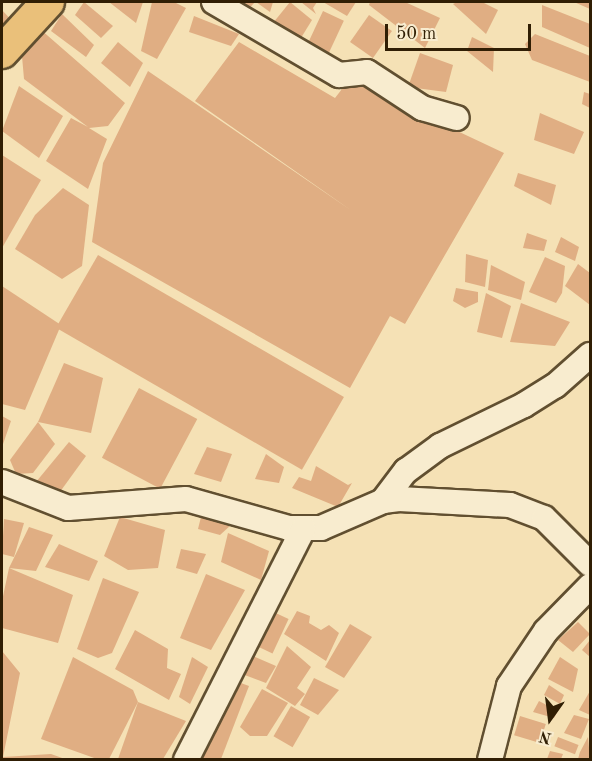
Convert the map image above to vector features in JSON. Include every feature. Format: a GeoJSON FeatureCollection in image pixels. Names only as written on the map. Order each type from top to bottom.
{"type":"FeatureCollection","features":[{"type":"Feature","properties":{"kind":"main road"},"geometry":{"type":"LineString","coordinates":[[2,52],[48,2]]}},
{"type":"Feature","properties":{"kind":"street"},"geometry":{"type":"LineString","coordinates":[[214,2],[339,75],[367,72],[422,108],[457,118]]}},
{"type":"Feature","properties":{"kind":"street"},"geometry":{"type":"LineString","coordinates":[[383,501],[406,471],[440,446],[540,395],[591,354]]}},
{"type":"Feature","properties":{"kind":"street"},"geometry":{"type":"LineString","coordinates":[[2,482],[68,508],[186,499],[303,529],[321,528],[383,501],[426,498],[523,507],[544,518],[591,564]]}},
{"type":"Feature","properties":{"kind":"street"},"geometry":{"type":"LineString","coordinates":[[186,759],[303,529]]}},
{"type":"Feature","properties":{"kind":"street"},"geometry":{"type":"LineString","coordinates":[[490,759],[509,686],[546,631],[591,586]]}},
{"type":"Feature","properties":{"kind":"building"},"geometry":{"type":"Polygon","coordinates":[[[84,2],[113,26],[101,38],[75,15],[84,2]]]}},
{"type":"Feature","properties":{"kind":"building"},"geometry":{"type":"Polygon","coordinates":[[[109,2],[143,2],[136,23],[109,2]]]}},
{"type":"Feature","properties":{"kind":"building"},"geometry":{"type":"Polygon","coordinates":[[[152,2],[174,2],[186,8],[157,59],[141,51],[152,2]]]}},
{"type":"Feature","properties":{"kind":"building"},"geometry":{"type":"Polygon","coordinates":[[[240,2],[255,2],[245,13],[235,9],[240,2]]]}},
{"type":"Feature","properties":{"kind":"building"},"geometry":{"type":"Polygon","coordinates":[[[256,2],[273,2],[270,12],[256,2]]]}},
{"type":"Feature","properties":{"kind":"building"},"geometry":{"type":"Polygon","coordinates":[[[290,2],[312,20],[296,46],[269,28],[290,2]]]}},
{"type":"Feature","properties":{"kind":"building"},"geometry":{"type":"Polygon","coordinates":[[[301,2],[317,2],[313,8],[316,14],[301,2]]]}},
{"type":"Feature","properties":{"kind":"building"},"geometry":{"type":"Polygon","coordinates":[[[323,2],[356,2],[347,16],[323,2]]]}},
{"type":"Feature","properties":{"kind":"building"},"geometry":{"type":"Polygon","coordinates":[[[370,2],[405,2],[440,18],[425,48],[369,5],[370,2]]]}},
{"type":"Feature","properties":{"kind":"building"},"geometry":{"type":"Polygon","coordinates":[[[482,2],[498,10],[486,34],[453,4],[482,2]]]}},
{"type":"Feature","properties":{"kind":"building"},"geometry":{"type":"Polygon","coordinates":[[[574,2],[590,2],[590,9],[574,2]]]}},
{"type":"Feature","properties":{"kind":"building"},"geometry":{"type":"Polygon","coordinates":[[[542,5],[590,24],[590,48],[542,27],[542,5]]]}},
{"type":"Feature","properties":{"kind":"building"},"geometry":{"type":"Polygon","coordinates":[[[2,10],[13,22],[2,34],[2,10]]]}},
{"type":"Feature","properties":{"kind":"building"},"geometry":{"type":"Polygon","coordinates":[[[323,11],[344,21],[326,59],[305,49],[323,11]]]}},
{"type":"Feature","properties":{"kind":"building"},"geometry":{"type":"Polygon","coordinates":[[[62,14],[94,45],[86,57],[51,31],[62,14]]]}},
{"type":"Feature","properties":{"kind":"building"},"geometry":{"type":"Polygon","coordinates":[[[369,15],[392,31],[373,58],[350,42],[369,15]]]}},
{"type":"Feature","properties":{"kind":"building"},"geometry":{"type":"Polygon","coordinates":[[[194,16],[239,34],[231,46],[189,32],[194,16]]]}},
{"type":"Feature","properties":{"kind":"building"},"geometry":{"type":"Polygon","coordinates":[[[40,29],[125,103],[108,126],[89,128],[107,139],[88,189],[46,161],[71,118],[88,127],[24,79],[21,45],[40,29]]]}},
{"type":"Feature","properties":{"kind":"building"},"geometry":{"type":"Polygon","coordinates":[[[535,34],[590,56],[590,82],[532,60],[525,44],[535,34]]]}},
{"type":"Feature","properties":{"kind":"building"},"geometry":{"type":"Polygon","coordinates":[[[472,37],[494,48],[493,72],[467,51],[472,37]]]}},
{"type":"Feature","properties":{"kind":"building"},"geometry":{"type":"Polygon","coordinates":[[[118,42],[143,63],[130,87],[101,63],[118,42]]]}},
{"type":"Feature","properties":{"kind":"building"},"geometry":{"type":"Polygon","coordinates":[[[239,42],[335,98],[349,80],[504,153],[405,324],[390,316],[350,388],[92,242],[103,163],[148,71],[352,211],[195,101],[239,42]]]}},
{"type":"Feature","properties":{"kind":"building"},"geometry":{"type":"Polygon","coordinates":[[[420,53],[453,65],[446,92],[408,87],[420,53]]]}},
{"type":"Feature","properties":{"kind":"building"},"geometry":{"type":"Polygon","coordinates":[[[19,86],[63,116],[39,158],[2,131],[19,86]]]}},
{"type":"Feature","properties":{"kind":"building"},"geometry":{"type":"Polygon","coordinates":[[[584,92],[590,94],[590,108],[582,104],[584,92]]]}},
{"type":"Feature","properties":{"kind":"building"},"geometry":{"type":"Polygon","coordinates":[[[540,113],[584,132],[574,154],[534,140],[540,113]]]}},
{"type":"Feature","properties":{"kind":"building"},"geometry":{"type":"Polygon","coordinates":[[[2,155],[41,180],[2,248],[2,155]]]}},
{"type":"Feature","properties":{"kind":"building"},"geometry":{"type":"Polygon","coordinates":[[[518,173],[556,185],[551,205],[514,186],[518,173]]]}},
{"type":"Feature","properties":{"kind":"building"},"geometry":{"type":"Polygon","coordinates":[[[63,188],[89,205],[82,266],[62,279],[15,249],[35,215],[63,188]]]}},
{"type":"Feature","properties":{"kind":"building"},"geometry":{"type":"Polygon","coordinates":[[[527,233],[547,240],[544,251],[523,248],[527,233]]]}},
{"type":"Feature","properties":{"kind":"building"},"geometry":{"type":"Polygon","coordinates":[[[561,237],[579,247],[575,261],[555,252],[561,237]]]}},
{"type":"Feature","properties":{"kind":"building"},"geometry":{"type":"Polygon","coordinates":[[[466,254],[488,260],[485,287],[465,282],[466,254]]]}},
{"type":"Feature","properties":{"kind":"building"},"geometry":{"type":"Polygon","coordinates":[[[98,255],[344,397],[302,470],[56,328],[98,255]]]}},
{"type":"Feature","properties":{"kind":"building"},"geometry":{"type":"Polygon","coordinates":[[[545,257],[565,266],[562,293],[556,303],[529,292],[545,257]]]}},
{"type":"Feature","properties":{"kind":"building"},"geometry":{"type":"Polygon","coordinates":[[[578,264],[590,273],[590,305],[565,286],[578,264]]]}},
{"type":"Feature","properties":{"kind":"building"},"geometry":{"type":"Polygon","coordinates":[[[491,265],[525,282],[521,300],[488,290],[491,265]]]}},
{"type":"Feature","properties":{"kind":"building"},"geometry":{"type":"Polygon","coordinates":[[[2,286],[61,325],[25,410],[2,404],[2,286]]]}},
{"type":"Feature","properties":{"kind":"building"},"geometry":{"type":"Polygon","coordinates":[[[456,288],[478,292],[478,302],[465,308],[453,301],[456,288]]]}},
{"type":"Feature","properties":{"kind":"building"},"geometry":{"type":"Polygon","coordinates":[[[486,293],[511,306],[502,338],[477,332],[486,293]]]}},
{"type":"Feature","properties":{"kind":"building"},"geometry":{"type":"Polygon","coordinates":[[[521,303],[570,322],[555,346],[510,342],[521,303]]]}},
{"type":"Feature","properties":{"kind":"building"},"geometry":{"type":"Polygon","coordinates":[[[64,363],[103,378],[91,433],[38,422],[64,363]]]}},
{"type":"Feature","properties":{"kind":"building"},"geometry":{"type":"Polygon","coordinates":[[[139,388],[197,419],[160,489],[102,458],[139,388]]]}},
{"type":"Feature","properties":{"kind":"building"},"geometry":{"type":"Polygon","coordinates":[[[2,416],[11,421],[2,447],[2,416]]]}},
{"type":"Feature","properties":{"kind":"building"},"geometry":{"type":"Polygon","coordinates":[[[38,422],[55,444],[33,473],[16,474],[10,460],[38,422]]]}},
{"type":"Feature","properties":{"kind":"building"},"geometry":{"type":"Polygon","coordinates":[[[69,442],[86,456],[57,496],[36,482],[69,442]]]}},
{"type":"Feature","properties":{"kind":"building"},"geometry":{"type":"Polygon","coordinates":[[[207,447],[232,454],[221,482],[194,474],[207,447]]]}},
{"type":"Feature","properties":{"kind":"building"},"geometry":{"type":"Polygon","coordinates":[[[266,454],[284,467],[279,483],[255,479],[266,454]]]}},
{"type":"Feature","properties":{"kind":"building"},"geometry":{"type":"Polygon","coordinates":[[[316,466],[348,485],[352,483],[338,507],[292,488],[299,477],[311,481],[316,466]]]}},
{"type":"Feature","properties":{"kind":"building"},"geometry":{"type":"Polygon","coordinates":[[[120,517],[165,530],[158,568],[128,570],[104,556],[120,517]]]}},
{"type":"Feature","properties":{"kind":"building"},"geometry":{"type":"Polygon","coordinates":[[[201,517],[231,525],[220,535],[198,529],[201,517]]]}},
{"type":"Feature","properties":{"kind":"building"},"geometry":{"type":"Polygon","coordinates":[[[4,519],[24,523],[14,557],[2,554],[4,519]]]}},
{"type":"Feature","properties":{"kind":"building"},"geometry":{"type":"Polygon","coordinates":[[[29,527],[53,535],[36,571],[9,568],[29,527]]]}},
{"type":"Feature","properties":{"kind":"building"},"geometry":{"type":"Polygon","coordinates":[[[228,533],[269,551],[261,580],[221,562],[228,533]]]}},
{"type":"Feature","properties":{"kind":"building"},"geometry":{"type":"Polygon","coordinates":[[[59,544],[98,561],[89,581],[45,567],[59,544]]]}},
{"type":"Feature","properties":{"kind":"building"},"geometry":{"type":"Polygon","coordinates":[[[181,549],[206,554],[197,574],[176,568],[181,549]]]}},
{"type":"Feature","properties":{"kind":"building"},"geometry":{"type":"Polygon","coordinates":[[[9,568],[73,595],[58,643],[2,628],[2,601],[9,568]]]}},
{"type":"Feature","properties":{"kind":"building"},"geometry":{"type":"Polygon","coordinates":[[[206,574],[245,590],[211,650],[180,638],[206,574]]]}},
{"type":"Feature","properties":{"kind":"building"},"geometry":{"type":"Polygon","coordinates":[[[103,578],[139,592],[112,653],[98,658],[77,649],[103,578]]]}},
{"type":"Feature","properties":{"kind":"building"},"geometry":{"type":"Polygon","coordinates":[[[265,608],[289,619],[273,653],[249,642],[265,608]]]}},
{"type":"Feature","properties":{"kind":"building"},"geometry":{"type":"Polygon","coordinates":[[[297,611],[310,616],[309,623],[321,630],[329,625],[339,633],[326,661],[284,634],[297,611]]]}},
{"type":"Feature","properties":{"kind":"building"},"geometry":{"type":"Polygon","coordinates":[[[578,622],[590,634],[573,652],[558,640],[578,622]]]}},
{"type":"Feature","properties":{"kind":"building"},"geometry":{"type":"Polygon","coordinates":[[[350,624],[372,637],[344,678],[325,667],[350,624]]]}},
{"type":"Feature","properties":{"kind":"building"},"geometry":{"type":"Polygon","coordinates":[[[135,630],[168,649],[167,668],[181,674],[169,700],[115,669],[135,630]]]}},
{"type":"Feature","properties":{"kind":"building"},"geometry":{"type":"Polygon","coordinates":[[[590,640],[590,657],[582,650],[590,640]]]}},
{"type":"Feature","properties":{"kind":"building"},"geometry":{"type":"Polygon","coordinates":[[[287,646],[311,667],[297,688],[305,694],[295,706],[266,688],[287,646]]]}},
{"type":"Feature","properties":{"kind":"building"},"geometry":{"type":"Polygon","coordinates":[[[2,651],[20,673],[3,757],[51,754],[65,759],[2,760],[2,651]]]}},
{"type":"Feature","properties":{"kind":"building"},"geometry":{"type":"Polygon","coordinates":[[[241,651],[276,666],[266,683],[234,671],[241,651]]]}},
{"type":"Feature","properties":{"kind":"building"},"geometry":{"type":"Polygon","coordinates":[[[73,657],[133,690],[138,702],[109,759],[97,759],[41,739],[73,657]]]}},
{"type":"Feature","properties":{"kind":"building"},"geometry":{"type":"Polygon","coordinates":[[[192,657],[208,667],[190,704],[179,697],[192,657]]]}},
{"type":"Feature","properties":{"kind":"building"},"geometry":{"type":"Polygon","coordinates":[[[560,657],[578,669],[573,692],[548,679],[560,657]]]}},
{"type":"Feature","properties":{"kind":"building"},"geometry":{"type":"Polygon","coordinates":[[[314,678],[339,690],[318,715],[300,705],[314,678]]]}},
{"type":"Feature","properties":{"kind":"building"},"geometry":{"type":"Polygon","coordinates":[[[230,679],[249,686],[221,759],[190,759],[230,679]]]}},
{"type":"Feature","properties":{"kind":"building"},"geometry":{"type":"Polygon","coordinates":[[[549,685],[564,695],[560,704],[544,695],[549,685]]]}},
{"type":"Feature","properties":{"kind":"building"},"geometry":{"type":"Polygon","coordinates":[[[262,689],[288,703],[267,736],[250,736],[240,727],[262,689]]]}},
{"type":"Feature","properties":{"kind":"building"},"geometry":{"type":"Polygon","coordinates":[[[590,691],[590,715],[579,710],[590,691]]]}},
{"type":"Feature","properties":{"kind":"building"},"geometry":{"type":"Polygon","coordinates":[[[539,701],[558,711],[554,718],[533,712],[539,701]]]}},
{"type":"Feature","properties":{"kind":"building"},"geometry":{"type":"Polygon","coordinates":[[[138,702],[186,721],[163,759],[118,759],[138,702]]]}},
{"type":"Feature","properties":{"kind":"building"},"geometry":{"type":"Polygon","coordinates":[[[291,706],[310,717],[293,747],[274,736],[291,706]]]}},
{"type":"Feature","properties":{"kind":"building"},"geometry":{"type":"Polygon","coordinates":[[[574,715],[589,719],[581,739],[564,733],[574,715]]]}},
{"type":"Feature","properties":{"kind":"building"},"geometry":{"type":"Polygon","coordinates":[[[520,716],[546,724],[540,743],[514,735],[520,716]]]}},
{"type":"Feature","properties":{"kind":"building"},"geometry":{"type":"Polygon","coordinates":[[[558,737],[579,745],[575,754],[554,746],[558,737]]]}},
{"type":"Feature","properties":{"kind":"building"},"geometry":{"type":"Polygon","coordinates":[[[588,737],[590,759],[578,759],[580,752],[588,737]]]}},
{"type":"Feature","properties":{"kind":"building"},"geometry":{"type":"Polygon","coordinates":[[[550,751],[563,754],[561,759],[547,759],[550,751]]]}}]}
